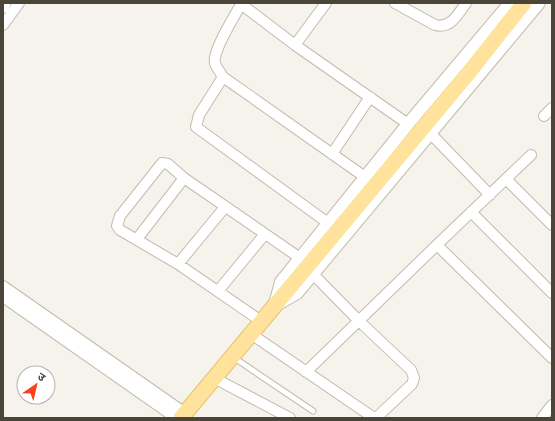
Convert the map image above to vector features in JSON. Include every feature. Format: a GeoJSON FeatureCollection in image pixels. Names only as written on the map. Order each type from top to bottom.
{"type":"FeatureCollection","features":[{"type":"Feature","properties":{"kind":"main road"},"geometry":{"type":"LineString","coordinates":[[182,417],[524,3]]}},
{"type":"Feature","properties":{"kind":"street"},"geometry":{"type":"LineString","coordinates":[[3,8],[6,3]]}},
{"type":"Feature","properties":{"kind":"street"},"geometry":{"type":"LineString","coordinates":[[3,25],[19,3]]}},
{"type":"Feature","properties":{"kind":"street"},"geometry":{"type":"LineString","coordinates":[[296,45],[326,3]]}},
{"type":"Feature","properties":{"kind":"street"},"geometry":{"type":"LineString","coordinates":[[400,4],[435,25],[442,27],[454,19],[466,3]]}},
{"type":"Feature","properties":{"kind":"street"},"geometry":{"type":"LineString","coordinates":[[306,268],[328,223],[408,124],[510,3]]}},
{"type":"Feature","properties":{"kind":"street"},"geometry":{"type":"LineString","coordinates":[[306,268],[430,133],[539,3]]}},
{"type":"Feature","properties":{"kind":"street"},"geometry":{"type":"LineString","coordinates":[[365,177],[223,77],[215,62],[215,56],[218,47],[242,4],[296,45],[408,124]]}},
{"type":"Feature","properties":{"kind":"street"},"geometry":{"type":"LineString","coordinates":[[223,77],[199,115],[196,126],[328,223]]}},
{"type":"Feature","properties":{"kind":"street"},"geometry":{"type":"LineString","coordinates":[[332,154],[370,98]]}},
{"type":"Feature","properties":{"kind":"street"},"geometry":{"type":"LineString","coordinates":[[544,116],[552,108]]}},
{"type":"Feature","properties":{"kind":"street"},"geometry":{"type":"LineString","coordinates":[[430,133],[490,195]]}},
{"type":"Feature","properties":{"kind":"street"},"geometry":{"type":"LineString","coordinates":[[306,372],[531,155]]}},
{"type":"Feature","properties":{"kind":"street"},"geometry":{"type":"LineString","coordinates":[[250,334],[375,418],[412,384],[414,378],[411,370],[306,268],[265,234],[184,178],[168,164],[162,163],[120,216],[117,226],[120,230],[178,264],[261,322]]}},
{"type":"Feature","properties":{"kind":"street"},"geometry":{"type":"LineString","coordinates":[[137,240],[184,178]]}},
{"type":"Feature","properties":{"kind":"street"},"geometry":{"type":"LineString","coordinates":[[506,179],[552,225]]}},
{"type":"Feature","properties":{"kind":"street"},"geometry":{"type":"LineString","coordinates":[[178,264],[225,207]]}},
{"type":"Feature","properties":{"kind":"street"},"geometry":{"type":"LineString","coordinates":[[471,212],[552,293]]}},
{"type":"Feature","properties":{"kind":"street"},"geometry":{"type":"LineString","coordinates":[[218,291],[265,234]]}},
{"type":"Feature","properties":{"kind":"street"},"geometry":{"type":"LineString","coordinates":[[437,245],[552,358]]}},
{"type":"Feature","properties":{"kind":"street"},"geometry":{"type":"LineString","coordinates":[[3,286],[182,417]]}},
{"type":"Feature","properties":{"kind":"street"},"geometry":{"type":"LineString","coordinates":[[3,297],[182,417]]}},
{"type":"Feature","properties":{"kind":"street"},"geometry":{"type":"LineString","coordinates":[[214,378],[290,418]]}},
{"type":"Feature","properties":{"kind":"street"},"geometry":{"type":"LineString","coordinates":[[542,418],[552,405]]}},
{"type":"Feature","properties":{"kind":"lane"},"geometry":{"type":"LineString","coordinates":[[232,357],[313,412]]}}]}
